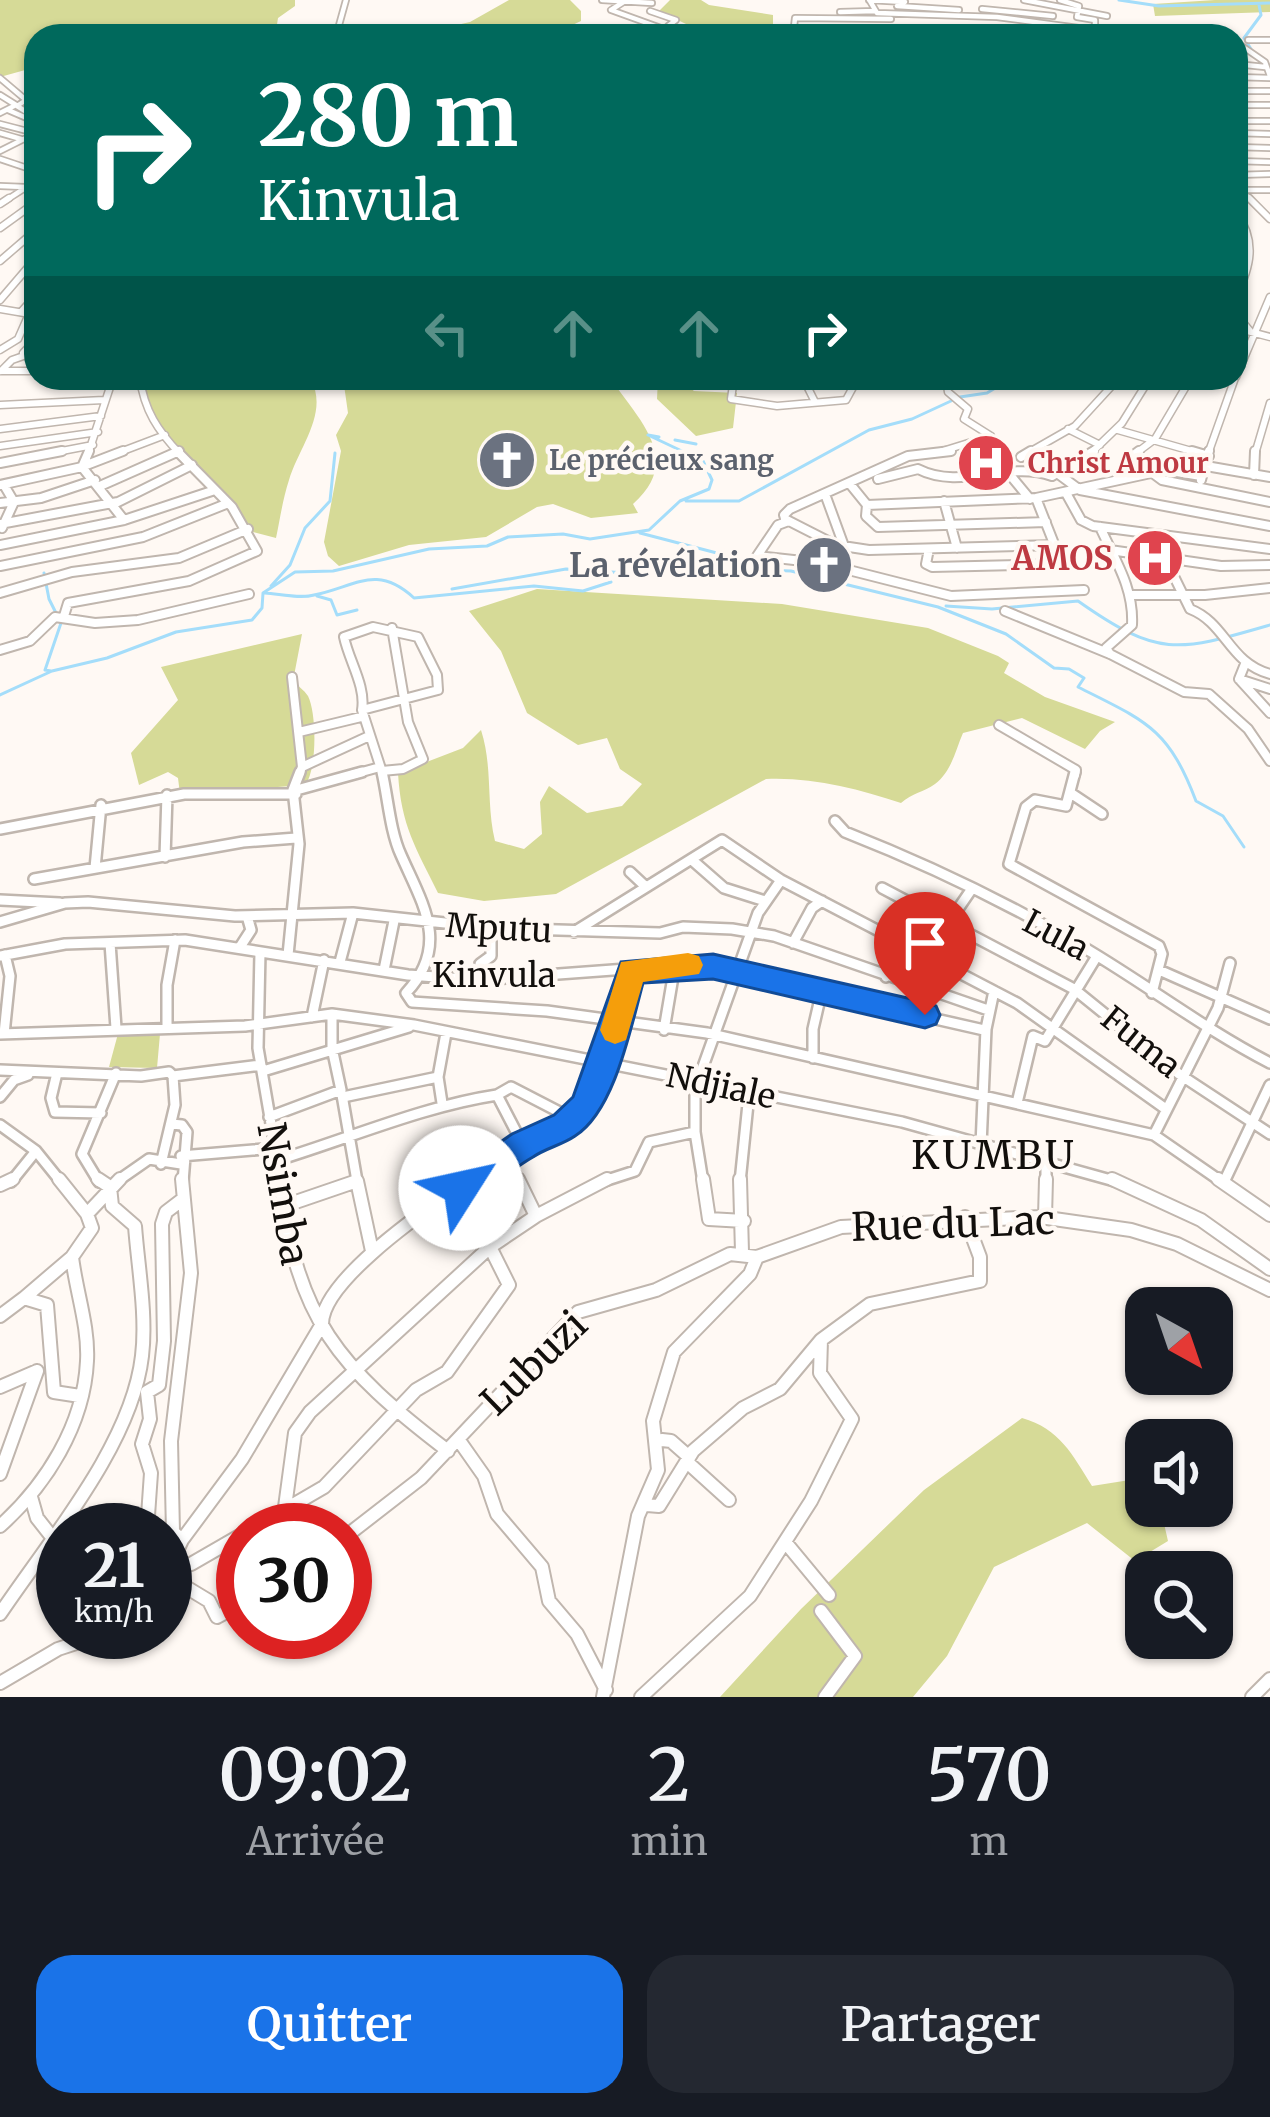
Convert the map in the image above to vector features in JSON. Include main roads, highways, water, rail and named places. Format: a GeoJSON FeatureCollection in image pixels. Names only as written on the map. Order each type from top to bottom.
{"type":"FeatureCollection","features":[{"type":"Feature","properties":{"kind":"waterway"},"geometry":{"type":"LineString","coordinates":[[1119,0],[1159,6],[1270,3]]}},
{"type":"Feature","properties":{"kind":"waterway"},"geometry":{"type":"LineString","coordinates":[[1248,33],[1261,15],[1259,5]]}},
{"type":"Feature","properties":{"kind":"waterway"},"geometry":{"type":"LineString","coordinates":[[1248,44],[1251,49]]}},
{"type":"Feature","properties":{"kind":"waterway"},"geometry":{"type":"LineString","coordinates":[[960,397],[992,390]]}},
{"type":"Feature","properties":{"kind":"waterway"},"geometry":{"type":"LineString","coordinates":[[686,501],[739,501],[869,430],[912,419],[951,401]]}},
{"type":"Feature","properties":{"kind":"waterway"},"geometry":{"type":"LineString","coordinates":[[0,695],[52,671],[107,658],[176,632],[252,620],[262,608],[263,593],[295,572],[333,571],[429,549],[487,546],[508,537],[563,534],[590,539],[649,530],[680,501],[709,489],[712,480],[703,461],[648,435],[659,437]]}},
{"type":"Feature","properties":{"kind":"waterway"},"geometry":{"type":"LineString","coordinates":[[675,440],[696,444]]}},
{"type":"Feature","properties":{"kind":"waterway"},"geometry":{"type":"LineString","coordinates":[[271,586],[290,565],[305,528],[330,501],[335,453]]}},
{"type":"Feature","properties":{"kind":"waterway"},"geometry":{"type":"LineString","coordinates":[[640,533],[736,558],[760,570],[791,571],[938,607],[1006,634],[1054,668],[1069,669],[1084,678],[1078,687],[1152,729],[1175,757],[1196,801],[1223,816],[1244,847]]}},
{"type":"Feature","properties":{"kind":"waterway"},"geometry":{"type":"LineString","coordinates":[[452,589],[566,569],[626,573],[671,556]]}},
{"type":"Feature","properties":{"kind":"waterway"},"geometry":{"type":"LineString","coordinates":[[44,573],[49,599],[61,623],[45,670],[51,671]]}},
{"type":"Feature","properties":{"kind":"waterway"},"geometry":{"type":"LineString","coordinates":[[265,593],[308,596],[365,580],[388,582],[414,598],[534,586],[583,591],[611,582]]}},
{"type":"Feature","properties":{"kind":"waterway"},"geometry":{"type":"LineString","coordinates":[[317,596],[331,600],[337,615],[357,610]]}},
{"type":"Feature","properties":{"kind":"waterway"},"geometry":{"type":"LineString","coordinates":[[946,606],[992,609],[1078,601],[1129,633],[1170,644],[1212,641],[1270,625]]}},
{"type":"Feature","properties":{"kind":"place","name":"Le précieux sang"},"geometry":{"type":"Point","coordinates":[507,460]}},
{"type":"Feature","properties":{"kind":"place","name":"Christ Amour"},"geometry":{"type":"Point","coordinates":[986,463]}},
{"type":"Feature","properties":{"kind":"place","name":"AMOS"},"geometry":{"type":"Point","coordinates":[1155,558]}},
{"type":"Feature","properties":{"kind":"place","name":"La révélation"},"geometry":{"type":"Point","coordinates":[824,565]}},
{"type":"Feature","properties":{"kind":"district","name":"KUMBU"},"geometry":{"type":"Point","coordinates":[994,1155]}}]}
